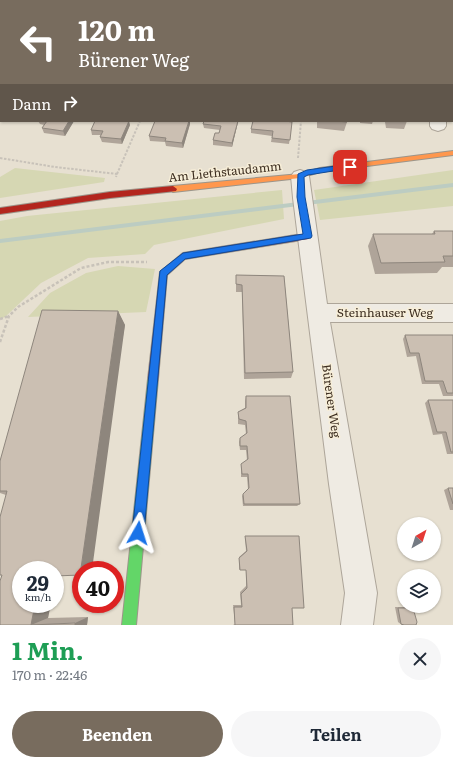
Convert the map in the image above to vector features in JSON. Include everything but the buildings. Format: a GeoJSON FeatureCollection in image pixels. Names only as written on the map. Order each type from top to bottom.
{"type":"FeatureCollection","features":[{"type":"Feature","properties":{"kind":"street","name":"Am Liethstaudamm"},"geometry":{"type":"LineString","coordinates":[[0,211],[110,195],[304,174],[453,153]]}},
{"type":"Feature","properties":{"kind":"street","name":"Bürener Weg"},"geometry":{"type":"LineString","coordinates":[[304,174],[302,204],[308,236],[343,484],[361,593],[357,625]]}},
{"type":"Feature","properties":{"kind":"street"},"geometry":{"type":"LineString","coordinates":[[129,625],[163,274],[183,256],[308,236]]}},
{"type":"Feature","properties":{"kind":"street","name":"Steinhauser Weg"},"geometry":{"type":"LineString","coordinates":[[318,313],[453,313]]}},
{"type":"Feature","properties":{"kind":"path"},"geometry":{"type":"LineString","coordinates":[[110,195],[117,174],[140,122]]}},
{"type":"Feature","properties":{"kind":"path"},"geometry":{"type":"LineString","coordinates":[[301,122],[298,162],[304,174]]}},
{"type":"Feature","properties":{"kind":"path"},"geometry":{"type":"LineString","coordinates":[[0,158],[55,167],[117,174]]}},
{"type":"Feature","properties":{"kind":"path"},"geometry":{"type":"LineString","coordinates":[[0,342],[9,316],[18,307],[47,287],[81,268],[108,262],[144,263],[183,256]]}},
{"type":"Feature","properties":{"kind":"path"},"geometry":{"type":"LineString","coordinates":[[0,319],[9,316]]}},
{"type":"Feature","properties":{"kind":"green space"},"geometry":{"type":"Polygon","coordinates":[[[15,168],[105,178],[104,182],[0,198],[0,177],[15,168]]]}},
{"type":"Feature","properties":{"kind":"green space"},"geometry":{"type":"Polygon","coordinates":[[[453,170],[453,206],[320,220],[314,190],[453,170]]]}},
{"type":"Feature","properties":{"kind":"green space"},"geometry":{"type":"Polygon","coordinates":[[[282,190],[284,219],[154,245],[145,254],[88,258],[41,283],[5,317],[0,319],[0,221],[27,216],[282,190]]]}},
{"type":"Feature","properties":{"kind":"green space"},"geometry":{"type":"Polygon","coordinates":[[[118,266],[155,269],[146,312],[28,317],[50,293],[86,273],[118,266]]]}},
{"type":"Feature","properties":{"kind":"waterway"},"geometry":{"type":"LineString","coordinates":[[0,241],[453,185]]}},
{"type":"Feature","properties":{"kind":"traffic: fast"},"geometry":{"type":"LineString","coordinates":[[129,625],[153,379]]}},
{"type":"Feature","properties":{"kind":"traffic: slow"},"geometry":{"type":"LineString","coordinates":[[173,189],[300,176],[320,170],[453,153]]}},
{"type":"Feature","properties":{"kind":"traffic: jam"},"geometry":{"type":"LineString","coordinates":[[0,211],[110,195],[173,189]]}},
{"type":"Feature","properties":{"kind":"traffic: jam"},"geometry":{"type":"LineString","coordinates":[[153,379],[163,274],[183,256],[308,236]]}},
{"type":"Feature","properties":{"kind":"route"},"geometry":{"type":"LineString","coordinates":[[138,533],[163,274],[183,256],[308,236],[301,197],[300,176],[320,170],[350,167]]}}]}
